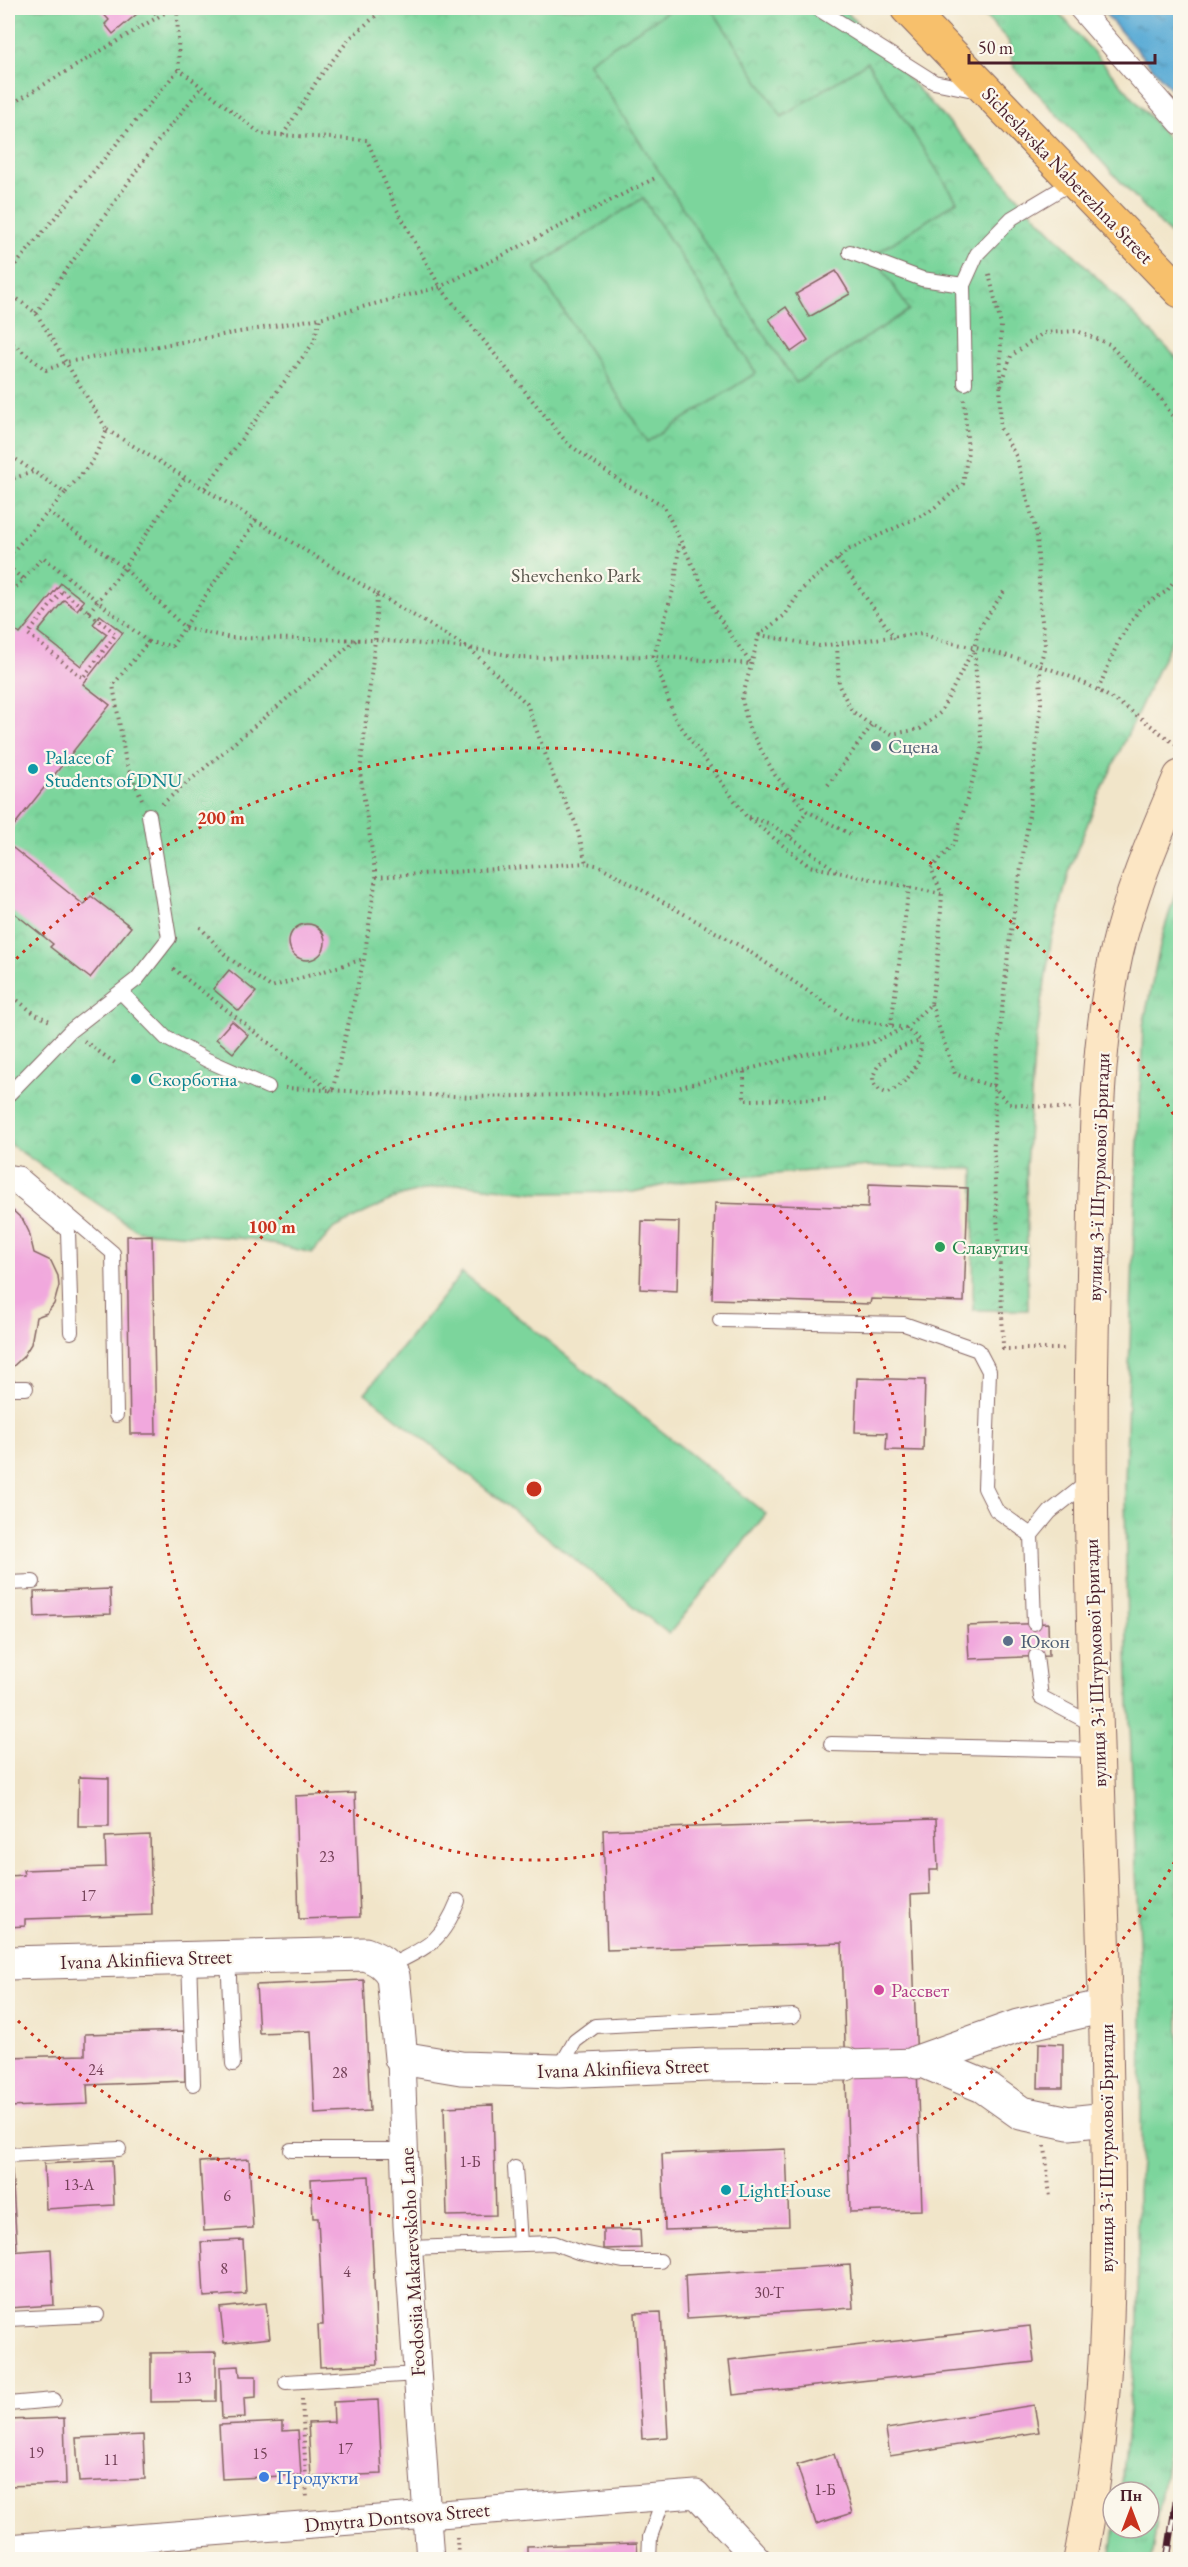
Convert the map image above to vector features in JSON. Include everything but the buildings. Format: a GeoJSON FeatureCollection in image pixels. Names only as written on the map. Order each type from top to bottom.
{"type":"FeatureCollection","features":[{"type":"Feature","properties":{"kind":"main road","name":"Sicheslavska Naberezhna Street"},"geometry":{"type":"LineString","coordinates":[[907,8],[1180,291]]}},
{"type":"Feature","properties":{"kind":"main road","name":"вулиця 3-ї Штурмової Бригади"},"geometry":{"type":"LineString","coordinates":[[1080,2559],[1090,2515],[1106,2352],[1105,2006],[1090,1481],[1098,1111],[1106,1013],[1117,952],[1136,886],[1180,777]]}},
{"type":"Feature","properties":{"kind":"street"},"geometry":{"type":"LineString","coordinates":[[1079,8],[1180,124]]}},
{"type":"Feature","properties":{"kind":"street","name":"Ivana Akinfiieva Street"},"geometry":{"type":"LineString","coordinates":[[8,1963],[350,1952],[379,1959],[388,1967]]}},
{"type":"Feature","properties":{"kind":"street","name":"Feodosiia Makarevskoho Lane"},"geometry":{"type":"LineString","coordinates":[[388,1967],[394,1985],[401,2058],[409,2248],[430,2559]]}},
{"type":"Feature","properties":{"kind":"street"},"geometry":{"type":"LineString","coordinates":[[846,2064],[920,2061],[1018,2026],[1105,2006]]}},
{"type":"Feature","properties":{"kind":"street","name":"Ivana Akinfiieva Street"},"geometry":{"type":"LineString","coordinates":[[401,2058],[461,2068],[558,2071],[709,2065],[846,2064]]}},
{"type":"Feature","properties":{"kind":"street"},"geometry":{"type":"LineString","coordinates":[[920,2061],[983,2086],[1021,2113],[1069,2123],[1107,2118]]}},
{"type":"Feature","properties":{"kind":"street","name":"Dmytra Dontsova Street"},"geometry":{"type":"LineString","coordinates":[[8,2548],[696,2494],[758,2559]]}},
{"type":"Feature","properties":{"kind":"lane"},"geometry":{"type":"LineString","coordinates":[[817,8],[934,82],[988,93]]}},
{"type":"Feature","properties":{"kind":"lane"},"geometry":{"type":"LineString","coordinates":[[964,383],[963,285],[977,254],[1012,218],[1074,181]]}},
{"type":"Feature","properties":{"kind":"lane"},"geometry":{"type":"LineString","coordinates":[[850,252],[922,279],[963,285]]}},
{"type":"Feature","properties":{"kind":"lane"},"geometry":{"type":"LineString","coordinates":[[8,1095],[70,1031],[137,979],[169,938],[149,815]]}},
{"type":"Feature","properties":{"kind":"lane"},"geometry":{"type":"LineString","coordinates":[[121,992],[166,1038],[268,1087]]}},
{"type":"Feature","properties":{"kind":"lane"},"geometry":{"type":"LineString","coordinates":[[8,1172],[20,1174],[113,1253],[116,1415]]}},
{"type":"Feature","properties":{"kind":"lane"},"geometry":{"type":"LineString","coordinates":[[8,1181],[68,1231],[71,1332]]}},
{"type":"Feature","properties":{"kind":"lane"},"geometry":{"type":"LineString","coordinates":[[720,1320],[904,1324],[978,1350],[989,1371],[985,1488],[996,1510],[1031,1535]]}},
{"type":"Feature","properties":{"kind":"lane"},"geometry":{"type":"LineString","coordinates":[[8,1388],[26,1388]]}},
{"type":"Feature","properties":{"kind":"lane"},"geometry":{"type":"LineString","coordinates":[[1034,1623],[1031,1535],[1050,1512],[1090,1481]]}},
{"type":"Feature","properties":{"kind":"lane"},"geometry":{"type":"LineString","coordinates":[[8,1583],[33,1582]]}},
{"type":"Feature","properties":{"kind":"lane"},"geometry":{"type":"LineString","coordinates":[[1036,1656],[1041,1697],[1096,1738]]}},
{"type":"Feature","properties":{"kind":"lane"},"geometry":{"type":"LineString","coordinates":[[831,1744],[1096,1738]]}},
{"type":"Feature","properties":{"kind":"lane"},"geometry":{"type":"LineString","coordinates":[[388,1967],[435,1942],[449,1923],[458,1901]]}},
{"type":"Feature","properties":{"kind":"lane"},"geometry":{"type":"LineString","coordinates":[[228,1956],[232,2064]]}},
{"type":"Feature","properties":{"kind":"lane"},"geometry":{"type":"LineString","coordinates":[[189,1957],[193,2084]]}},
{"type":"Feature","properties":{"kind":"lane"},"geometry":{"type":"LineString","coordinates":[[558,2071],[575,2042],[595,2026],[793,2016]]}},
{"type":"Feature","properties":{"kind":"lane"},"geometry":{"type":"LineString","coordinates":[[8,2155],[118,2149]]}},
{"type":"Feature","properties":{"kind":"lane"},"geometry":{"type":"LineString","coordinates":[[291,2150],[405,2150]]}},
{"type":"Feature","properties":{"kind":"lane"},"geometry":{"type":"LineString","coordinates":[[515,2168],[520,2242]]}},
{"type":"Feature","properties":{"kind":"lane"},"geometry":{"type":"LineString","coordinates":[[409,2248],[554,2242],[578,2252],[623,2261],[660,2261]]}},
{"type":"Feature","properties":{"kind":"lane"},"geometry":{"type":"LineString","coordinates":[[8,2319],[97,2315]]}},
{"type":"Feature","properties":{"kind":"lane"},"geometry":{"type":"LineString","coordinates":[[286,2382],[418,2374]]}},
{"type":"Feature","properties":{"kind":"lane"},"geometry":{"type":"LineString","coordinates":[[8,2404],[54,2400]]}},
{"type":"Feature","properties":{"kind":"lane"},"geometry":{"type":"LineString","coordinates":[[650,2559],[650,2537],[664,2497]]}},
{"type":"Feature","properties":{"kind":"path"},"geometry":{"type":"LineString","coordinates":[[151,8],[159,17]]}},
{"type":"Feature","properties":{"kind":"path"},"geometry":{"type":"LineString","coordinates":[[8,105],[175,8],[179,69],[8,274]]}},
{"type":"Feature","properties":{"kind":"path"},"geometry":{"type":"LineString","coordinates":[[282,135],[318,79],[350,38],[385,8]]}},
{"type":"Feature","properties":{"kind":"path"},"geometry":{"type":"LineString","coordinates":[[179,69],[261,134],[367,140],[395,206],[440,287],[568,444],[624,484],[663,505],[679,542],[716,613],[751,664]]}},
{"type":"Feature","properties":{"kind":"path"},"geometry":{"type":"LineString","coordinates":[[36,313],[154,146],[201,88]]}},
{"type":"Feature","properties":{"kind":"path"},"geometry":{"type":"LineString","coordinates":[[8,340],[46,370],[67,362],[320,318],[440,287],[657,177]]}},
{"type":"Feature","properties":{"kind":"path"},"geometry":{"type":"LineString","coordinates":[[983,247],[1001,325],[1000,428],[1016,456],[1037,535],[1040,606],[1045,645],[1040,666],[1041,703],[1032,791],[1009,944],[994,1087],[996,1111],[994,1158],[1004,1349],[1031,1349]]}},
{"type":"Feature","properties":{"kind":"path"},"geometry":{"type":"LineString","coordinates":[[8,292],[36,313],[107,430],[469,648],[527,704],[554,778],[576,824],[586,863]]}},
{"type":"Feature","properties":{"kind":"path"},"geometry":{"type":"LineString","coordinates":[[206,488],[314,342],[320,318]]}},
{"type":"Feature","properties":{"kind":"path"},"geometry":{"type":"LineString","coordinates":[[1000,390],[1011,356],[1043,333],[1077,331],[1109,344],[1162,400],[1180,428]]}},
{"type":"Feature","properties":{"kind":"path"},"geometry":{"type":"LineString","coordinates":[[850,834],[807,811],[776,775],[748,726],[742,699],[759,635],[784,615],[802,589],[848,550],[929,512],[963,484],[968,451],[964,423],[964,383]]}},
{"type":"Feature","properties":{"kind":"path"},"geometry":{"type":"LineString","coordinates":[[8,557],[92,462],[107,430]]}},
{"type":"Feature","properties":{"kind":"path"},"geometry":{"type":"LineString","coordinates":[[8,454],[64,493]]}},
{"type":"Feature","properties":{"kind":"path"},"geometry":{"type":"LineString","coordinates":[[8,480],[33,472]]}},
{"type":"Feature","properties":{"kind":"path"},"geometry":{"type":"LineString","coordinates":[[89,612],[124,568],[185,477]]}},
{"type":"Feature","properties":{"kind":"path"},"geometry":{"type":"LineString","coordinates":[[48,512],[124,568],[185,628],[231,638],[375,640],[469,648],[524,658],[654,656],[751,664]]}},
{"type":"Feature","properties":{"kind":"path"},"geometry":{"type":"LineString","coordinates":[[8,596],[43,557],[148,642],[172,646],[256,520]]}},
{"type":"Feature","properties":{"kind":"path"},"geometry":{"type":"LineString","coordinates":[[679,542],[675,583],[654,656],[674,717],[746,816],[809,866],[942,894]]}},
{"type":"Feature","properties":{"kind":"path"},"geometry":{"type":"LineString","coordinates":[[838,558],[895,638]]}},
{"type":"Feature","properties":{"kind":"path"},"geometry":{"type":"LineString","coordinates":[[8,566],[24,580]]}},
{"type":"Feature","properties":{"kind":"path"},"geometry":{"type":"LineString","coordinates":[[1098,690],[1119,640],[1140,608],[1167,591],[1180,572]]}},
{"type":"Feature","properties":{"kind":"path"},"geometry":{"type":"LineString","coordinates":[[837,645],[839,686],[852,711],[892,734],[920,729],[940,713],[974,648],[979,628],[1005,590]]}},
{"type":"Feature","properties":{"kind":"path"},"geometry":{"type":"LineString","coordinates":[[62,591],[89,612],[116,633],[83,678],[28,634],[62,591]]}},
{"type":"Feature","properties":{"kind":"path"},"geometry":{"type":"LineString","coordinates":[[332,1092],[364,959],[376,877],[360,773],[375,640],[377,594]]}},
{"type":"Feature","properties":{"kind":"path"},"geometry":{"type":"LineString","coordinates":[[759,635],[820,646],[922,633],[938,640],[1040,666],[1098,690],[1128,707],[1180,748]]}},
{"type":"Feature","properties":{"kind":"path"},"geometry":{"type":"LineString","coordinates":[[148,642],[113,686],[126,763],[149,815],[357,639]]}},
{"type":"Feature","properties":{"kind":"path"},"geometry":{"type":"LineString","coordinates":[[974,648],[982,748],[954,844],[931,868],[942,894],[938,957],[931,1004],[955,1074],[994,1087],[1009,1104],[1098,1111]]}},
{"type":"Feature","properties":{"kind":"path"},"geometry":{"type":"LineString","coordinates":[[828,785],[873,725]]}},
{"type":"Feature","properties":{"kind":"path"},"geometry":{"type":"LineString","coordinates":[[790,836],[807,811]]}},
{"type":"Feature","properties":{"kind":"path"},"geometry":{"type":"LineString","coordinates":[[746,816],[771,824],[839,872]]}},
{"type":"Feature","properties":{"kind":"path"},"geometry":{"type":"LineString","coordinates":[[376,877],[586,863],[600,866],[747,950],[849,1019],[906,1028],[921,1041],[922,1051],[917,1065],[906,1081],[887,1092],[879,1090],[874,1083],[873,1073],[878,1064],[898,1048],[921,1041]]}},
{"type":"Feature","properties":{"kind":"path"},"geometry":{"type":"LineString","coordinates":[[891,1025],[909,887]]}},
{"type":"Feature","properties":{"kind":"path"},"geometry":{"type":"LineString","coordinates":[[201,927],[227,957],[271,987],[364,959]]}},
{"type":"Feature","properties":{"kind":"path"},"geometry":{"type":"LineString","coordinates":[[156,956],[332,1092]]}},
{"type":"Feature","properties":{"kind":"path"},"geometry":{"type":"LineString","coordinates":[[268,1087],[332,1092],[473,1097],[658,1092],[806,1054],[870,1043],[906,1028],[931,1004]]}},
{"type":"Feature","properties":{"kind":"path"},"geometry":{"type":"LineString","coordinates":[[744,1071],[744,1100],[830,1099]]}},
{"type":"Feature","properties":{"kind":"path"},"geometry":{"type":"LineString","coordinates":[[1045,2141],[1050,2198]]}},
{"type":"Feature","properties":{"kind":"path"},"geometry":{"type":"LineString","coordinates":[[302,2381],[308,2524]]}},
{"type":"Feature","properties":{"kind":"green space","name":"Shevchenko Park"},"geometry":{"type":"Polygon","coordinates":[[[8,8],[843,8],[1031,211],[1180,361],[1180,622],[1098,798],[1071,865],[1051,942],[1034,1055],[1026,1166],[1028,1310],[973,1310],[974,1169],[869,1166],[679,1182],[633,1192],[537,1193],[461,1184],[427,1189],[397,1197],[334,1228],[312,1253],[251,1239],[138,1231],[8,1143],[8,8]]]}},
{"type":"Feature","properties":{"kind":"green space"},"geometry":{"type":"Polygon","coordinates":[[[673,8],[711,8],[782,117],[867,62],[957,201],[874,255],[909,310],[796,383],[588,62],[673,8]]]}},
{"type":"Feature","properties":{"kind":"green space"},"geometry":{"type":"Polygon","coordinates":[[[977,8],[1055,8],[1180,152],[1180,245],[1014,68],[1008,40],[977,8]]]}},
{"type":"Feature","properties":{"kind":"green space"},"geometry":{"type":"Polygon","coordinates":[[[643,198],[756,373],[648,442],[535,267],[643,198]]]}},
{"type":"Feature","properties":{"kind":"green space"},"geometry":{"type":"Polygon","coordinates":[[[1180,878],[1178,1886],[1180,2228],[1170,2438],[1161,2495],[1161,2480],[1121,2480],[1138,2323],[1142,2013],[1127,1654],[1125,1483],[1143,1026],[1162,937],[1180,878]]]}},
{"type":"Feature","properties":{"kind":"green space"},"geometry":{"type":"Polygon","coordinates":[[[462,1273],[766,1514],[669,1634],[365,1393],[462,1273]]]}},
{"type":"Feature","properties":{"kind":"green space"},"geometry":{"type":"Polygon","coordinates":[[[1113,2540],[1154,2540],[1151,2559],[1110,2560],[1113,2540]]]}},
{"type":"Feature","properties":{"kind":"water"},"geometry":{"type":"Polygon","coordinates":[[[1100,8],[1180,8],[1180,99],[1100,8]]]}},
{"type":"Feature","properties":{"kind":"railway"},"geometry":{"type":"LineString","coordinates":[[1167,2560],[1180,2475]]}},
{"type":"Feature","properties":{"kind":"place","name":"Сцена"},"geometry":{"type":"Point","coordinates":[876,746]}},
{"type":"Feature","properties":{"kind":"place","name":"Palace of Students of DNU"},"geometry":{"type":"Point","coordinates":[33,769]}},
{"type":"Feature","properties":{"kind":"place","name":"Скорботна"},"geometry":{"type":"Point","coordinates":[136,1079]}},
{"type":"Feature","properties":{"kind":"place","name":"Славутич"},"geometry":{"type":"Point","coordinates":[940,1247]}},
{"type":"Feature","properties":{"kind":"place","name":"Юкон"},"geometry":{"type":"Point","coordinates":[1008,1641]}},
{"type":"Feature","properties":{"kind":"place","name":"Рассвет"},"geometry":{"type":"Point","coordinates":[879,1990]}},
{"type":"Feature","properties":{"kind":"place","name":"LightHouse"},"geometry":{"type":"Point","coordinates":[726,2190]}},
{"type":"Feature","properties":{"kind":"place","name":"Продукти"},"geometry":{"type":"Point","coordinates":[264,2477]}}]}
